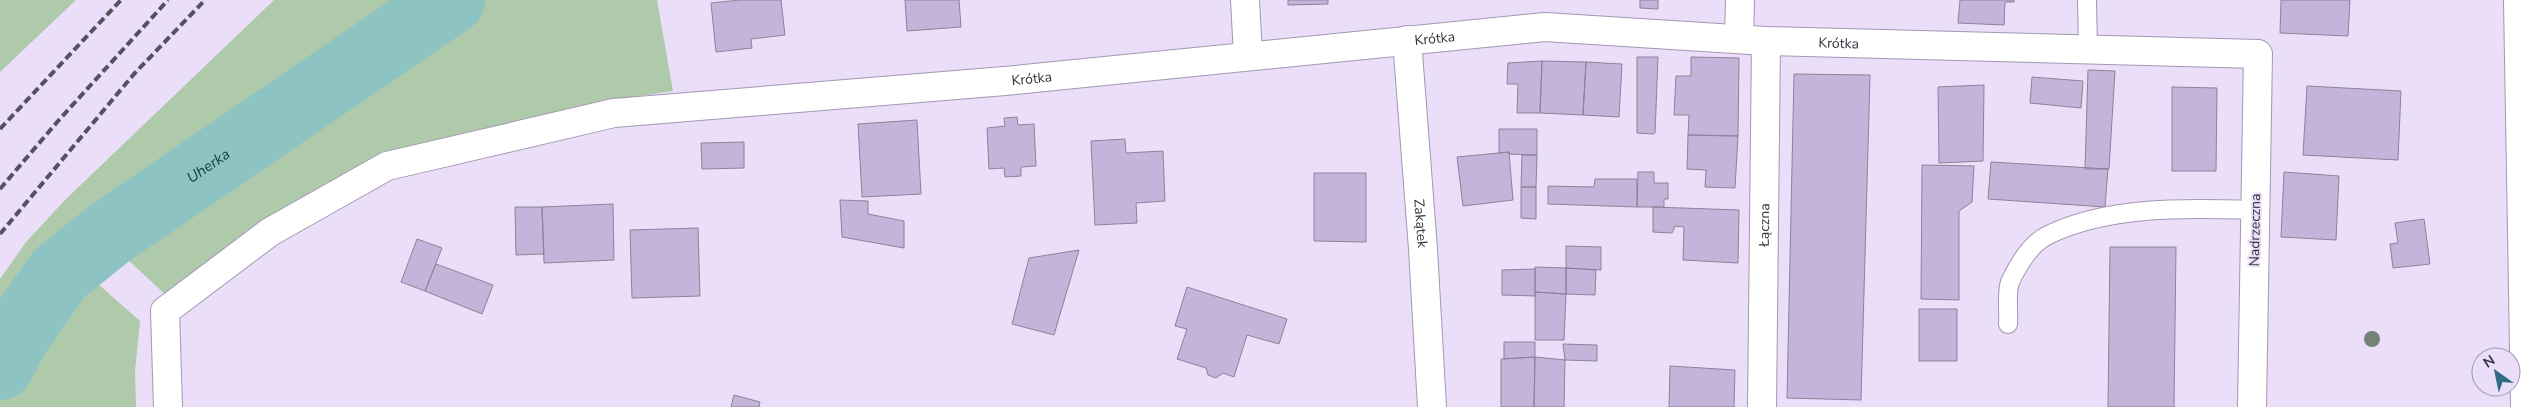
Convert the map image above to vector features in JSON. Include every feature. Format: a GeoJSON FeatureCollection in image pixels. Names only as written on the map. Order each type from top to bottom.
{"type":"FeatureCollection","features":[{"type":"Feature","properties":{"kind":"street"},"geometry":{"type":"LineString","coordinates":[[1245,0],[1248,56]]}},
{"type":"Feature","properties":{"kind":"street"},"geometry":{"type":"LineString","coordinates":[[1739,39],[1740,0]]}},
{"type":"Feature","properties":{"kind":"street"},"geometry":{"type":"LineString","coordinates":[[2518,0],[2525,407]]}},
{"type":"Feature","properties":{"kind":"street","name":"Krótka"},"geometry":{"type":"LineString","coordinates":[[168,407],[165,311],[270,232],[387,166],[614,113],[1005,81],[1545,27],[1766,41],[2258,54]]}},
{"type":"Feature","properties":{"kind":"street","name":"Zakątek"},"geometry":{"type":"LineString","coordinates":[[1407,40],[1432,407]]}},
{"type":"Feature","properties":{"kind":"street","name":"Łączna"},"geometry":{"type":"LineString","coordinates":[[1762,407],[1766,41]]}},
{"type":"Feature","properties":{"kind":"street","name":"Nadrzeczna"},"geometry":{"type":"LineString","coordinates":[[2252,407],[2258,54]]}},
{"type":"Feature","properties":{"kind":"lane"},"geometry":{"type":"LineString","coordinates":[[2087,0],[2088,50]]}},
{"type":"Feature","properties":{"kind":"lane"},"geometry":{"type":"LineString","coordinates":[[2008,324],[2009,284],[2027,252],[2047,236],[2092,220],[2148,211],[2185,208],[2255,210]]}},
{"type":"Feature","properties":{"kind":"green space"},"geometry":{"type":"Polygon","coordinates":[[[0,0],[76,0],[0,72],[0,0]]]}},
{"type":"Feature","properties":{"kind":"green space"},"geometry":{"type":"Polygon","coordinates":[[[274,0],[657,0],[673,91],[619,99],[420,147],[357,167],[253,226],[168,297],[127,259],[98,284],[140,321],[135,372],[136,407],[0,407],[0,279],[26,242],[66,199],[274,0]]]}},
{"type":"Feature","properties":{"kind":"building"},"geometry":{"type":"Polygon","coordinates":[[[740,0],[781,0],[785,35],[751,39],[752,48],[716,52],[711,3],[740,0]]]}},
{"type":"Feature","properties":{"kind":"building"},"geometry":{"type":"Polygon","coordinates":[[[905,0],[959,0],[961,27],[907,31],[905,0]]]}},
{"type":"Feature","properties":{"kind":"building"},"geometry":{"type":"Polygon","coordinates":[[[1288,0],[1328,0],[1328,4],[1288,5],[1288,0]]]}},
{"type":"Feature","properties":{"kind":"building"},"geometry":{"type":"Polygon","coordinates":[[[1640,0],[1658,0],[1658,9],[1640,8],[1640,0]]]}},
{"type":"Feature","properties":{"kind":"building"},"geometry":{"type":"Polygon","coordinates":[[[1960,0],[2014,0],[2014,2],[2005,2],[2004,25],[1958,23],[1960,0]]]}},
{"type":"Feature","properties":{"kind":"building"},"geometry":{"type":"Polygon","coordinates":[[[2281,0],[2350,0],[2348,36],[2280,33],[2281,0]]]}},
{"type":"Feature","properties":{"kind":"building"},"geometry":{"type":"Polygon","coordinates":[[[1637,57],[1658,57],[1655,133],[1653,134],[1637,133],[1637,57]]]}},
{"type":"Feature","properties":{"kind":"building"},"geometry":{"type":"Polygon","coordinates":[[[1691,57],[1739,58],[1738,136],[1688,135],[1689,115],[1674,115],[1676,76],[1691,76],[1691,57]]]}},
{"type":"Feature","properties":{"kind":"building"},"geometry":{"type":"Polygon","coordinates":[[[1542,61],[1586,62],[1583,115],[1540,113],[1542,61]]]}},
{"type":"Feature","properties":{"kind":"building"},"geometry":{"type":"Polygon","coordinates":[[[1542,61],[1540,113],[1517,113],[1518,84],[1507,84],[1508,63],[1542,61]]]}},
{"type":"Feature","properties":{"kind":"building"},"geometry":{"type":"Polygon","coordinates":[[[1586,62],[1622,64],[1619,117],[1583,115],[1586,62]]]}},
{"type":"Feature","properties":{"kind":"building"},"geometry":{"type":"Polygon","coordinates":[[[2088,70],[2115,71],[2109,169],[2085,169],[2088,70]]]}},
{"type":"Feature","properties":{"kind":"building"},"geometry":{"type":"Polygon","coordinates":[[[1794,74],[1870,75],[1861,400],[1787,398],[1794,74]]]}},
{"type":"Feature","properties":{"kind":"building"},"geometry":{"type":"Polygon","coordinates":[[[2032,77],[2083,81],[2081,108],[2030,103],[2032,77]]]}},
{"type":"Feature","properties":{"kind":"building"},"geometry":{"type":"Polygon","coordinates":[[[1984,85],[1983,161],[1939,163],[1938,87],[1984,85]]]}},
{"type":"Feature","properties":{"kind":"building"},"geometry":{"type":"Polygon","coordinates":[[[2307,86],[2401,91],[2398,160],[2303,155],[2307,86]]]}},
{"type":"Feature","properties":{"kind":"building"},"geometry":{"type":"Polygon","coordinates":[[[2172,87],[2217,88],[2216,171],[2172,171],[2172,87]]]}},
{"type":"Feature","properties":{"kind":"building"},"geometry":{"type":"Polygon","coordinates":[[[1017,117],[1018,125],[1034,124],[1036,166],[1021,167],[1021,176],[1005,177],[1004,168],[989,169],[987,128],[1005,126],[1004,118],[1017,117]]]}},
{"type":"Feature","properties":{"kind":"building"},"geometry":{"type":"Polygon","coordinates":[[[917,120],[921,194],[862,197],[858,124],[917,120]]]}},
{"type":"Feature","properties":{"kind":"building"},"geometry":{"type":"Polygon","coordinates":[[[1499,129],[1537,129],[1537,155],[1509,154],[1509,152],[1499,153],[1499,129]]]}},
{"type":"Feature","properties":{"kind":"building"},"geometry":{"type":"Polygon","coordinates":[[[1688,135],[1738,136],[1735,188],[1705,187],[1706,170],[1687,169],[1688,135]]]}},
{"type":"Feature","properties":{"kind":"building"},"geometry":{"type":"Polygon","coordinates":[[[1125,139],[1126,153],[1163,151],[1165,201],[1136,203],[1137,223],[1095,225],[1091,141],[1125,139]]]}},
{"type":"Feature","properties":{"kind":"building"},"geometry":{"type":"Polygon","coordinates":[[[744,142],[744,168],[702,169],[701,143],[744,142]]]}},
{"type":"Feature","properties":{"kind":"building"},"geometry":{"type":"Polygon","coordinates":[[[1509,152],[1513,200],[1463,206],[1457,157],[1509,152]]]}},
{"type":"Feature","properties":{"kind":"building"},"geometry":{"type":"Polygon","coordinates":[[[1522,155],[1537,155],[1536,187],[1521,187],[1522,155]]]}},
{"type":"Feature","properties":{"kind":"building"},"geometry":{"type":"Polygon","coordinates":[[[1991,162],[2108,169],[2105,207],[1988,199],[1991,162]]]}},
{"type":"Feature","properties":{"kind":"building"},"geometry":{"type":"Polygon","coordinates":[[[1922,165],[1974,166],[1972,202],[1959,211],[1959,300],[1921,299],[1922,165]]]}},
{"type":"Feature","properties":{"kind":"building"},"geometry":{"type":"Polygon","coordinates":[[[1638,172],[1654,172],[1654,183],[1668,183],[1668,199],[1664,199],[1664,207],[1637,207],[1638,172]]]}},
{"type":"Feature","properties":{"kind":"building"},"geometry":{"type":"Polygon","coordinates":[[[2284,172],[2339,176],[2336,240],[2281,237],[2284,172]]]}},
{"type":"Feature","properties":{"kind":"building"},"geometry":{"type":"Polygon","coordinates":[[[1314,173],[1366,173],[1366,242],[1314,241],[1314,173]]]}},
{"type":"Feature","properties":{"kind":"building"},"geometry":{"type":"Polygon","coordinates":[[[1595,179],[1637,179],[1637,207],[1548,204],[1548,186],[1594,187],[1595,179]]]}},
{"type":"Feature","properties":{"kind":"building"},"geometry":{"type":"Polygon","coordinates":[[[1521,187],[1536,187],[1536,219],[1521,218],[1521,187]]]}},
{"type":"Feature","properties":{"kind":"building"},"geometry":{"type":"Polygon","coordinates":[[[840,200],[868,201],[868,214],[904,221],[904,248],[842,237],[840,200]]]}},
{"type":"Feature","properties":{"kind":"building"},"geometry":{"type":"Polygon","coordinates":[[[613,204],[614,260],[544,263],[542,207],[613,204]]]}},
{"type":"Feature","properties":{"kind":"building"},"geometry":{"type":"Polygon","coordinates":[[[515,207],[542,207],[544,254],[516,255],[515,207]]]}},
{"type":"Feature","properties":{"kind":"building"},"geometry":{"type":"Polygon","coordinates":[[[1653,207],[1739,210],[1738,263],[1683,260],[1684,227],[1675,226],[1672,233],[1653,232],[1653,207]]]}},
{"type":"Feature","properties":{"kind":"building"},"geometry":{"type":"Polygon","coordinates":[[[2424,219],[2430,264],[2393,268],[2390,244],[2398,243],[2395,223],[2424,219]]]}},
{"type":"Feature","properties":{"kind":"building"},"geometry":{"type":"Polygon","coordinates":[[[698,228],[700,296],[632,298],[630,230],[698,228]]]}},
{"type":"Feature","properties":{"kind":"building"},"geometry":{"type":"Polygon","coordinates":[[[417,239],[442,248],[425,291],[401,282],[417,239]]]}},
{"type":"Feature","properties":{"kind":"building"},"geometry":{"type":"Polygon","coordinates":[[[1566,246],[1601,247],[1601,270],[1566,268],[1566,246]]]}},
{"type":"Feature","properties":{"kind":"building"},"geometry":{"type":"Polygon","coordinates":[[[2110,247],[2176,247],[2174,407],[2108,407],[2110,247]]]}},
{"type":"Feature","properties":{"kind":"building"},"geometry":{"type":"Polygon","coordinates":[[[1079,250],[1054,335],[1012,324],[1029,258],[1079,250]]]}},
{"type":"Feature","properties":{"kind":"building"},"geometry":{"type":"Polygon","coordinates":[[[436,264],[493,285],[482,314],[425,291],[436,264]]]}},
{"type":"Feature","properties":{"kind":"building"},"geometry":{"type":"Polygon","coordinates":[[[1535,267],[1566,268],[1566,294],[1535,292],[1535,267]]]}},
{"type":"Feature","properties":{"kind":"building"},"geometry":{"type":"Polygon","coordinates":[[[1566,268],[1596,270],[1595,295],[1566,294],[1566,268]]]}},
{"type":"Feature","properties":{"kind":"building"},"geometry":{"type":"Polygon","coordinates":[[[1535,269],[1535,296],[1502,295],[1502,270],[1535,269]]]}},
{"type":"Feature","properties":{"kind":"building"},"geometry":{"type":"Polygon","coordinates":[[[1187,287],[1287,319],[1279,344],[1247,335],[1234,377],[1223,373],[1216,378],[1208,375],[1206,368],[1177,359],[1187,329],[1175,326],[1187,287]]]}},
{"type":"Feature","properties":{"kind":"building"},"geometry":{"type":"Polygon","coordinates":[[[1535,292],[1566,294],[1564,340],[1535,340],[1535,292]]]}},
{"type":"Feature","properties":{"kind":"building"},"geometry":{"type":"Polygon","coordinates":[[[1919,309],[1957,309],[1957,361],[1919,361],[1919,309]]]}},
{"type":"Feature","properties":{"kind":"building"},"geometry":{"type":"Polygon","coordinates":[[[1504,342],[1535,342],[1535,357],[1504,359],[1504,342]]]}},
{"type":"Feature","properties":{"kind":"building"},"geometry":{"type":"Polygon","coordinates":[[[1563,344],[1597,345],[1597,361],[1565,360],[1563,344]]]}},
{"type":"Feature","properties":{"kind":"building"},"geometry":{"type":"Polygon","coordinates":[[[1535,357],[1565,360],[1564,407],[1534,407],[1535,357]]]}},
{"type":"Feature","properties":{"kind":"building"},"geometry":{"type":"Polygon","coordinates":[[[1535,357],[1534,407],[1501,407],[1501,359],[1535,357]]]}},
{"type":"Feature","properties":{"kind":"building"},"geometry":{"type":"Polygon","coordinates":[[[1670,366],[1735,370],[1734,407],[1669,407],[1670,366]]]}},
{"type":"Feature","properties":{"kind":"building"},"geometry":{"type":"Polygon","coordinates":[[[734,395],[760,402],[759,407],[731,407],[734,395]]]}},
{"type":"Feature","properties":{"kind":"waterway","name":"Uherka"},"geometry":{"type":"LineString","coordinates":[[0,366],[17,334],[59,274],[110,233],[451,0]]}},
{"type":"Feature","properties":{"kind":"railway"},"geometry":{"type":"LineString","coordinates":[[0,129],[121,0]]}},
{"type":"Feature","properties":{"kind":"railway"},"geometry":{"type":"LineString","coordinates":[[0,189],[58,121],[168,0]]}},
{"type":"Feature","properties":{"kind":"railway"},"geometry":{"type":"LineString","coordinates":[[0,234],[134,74],[205,0]]}}]}
